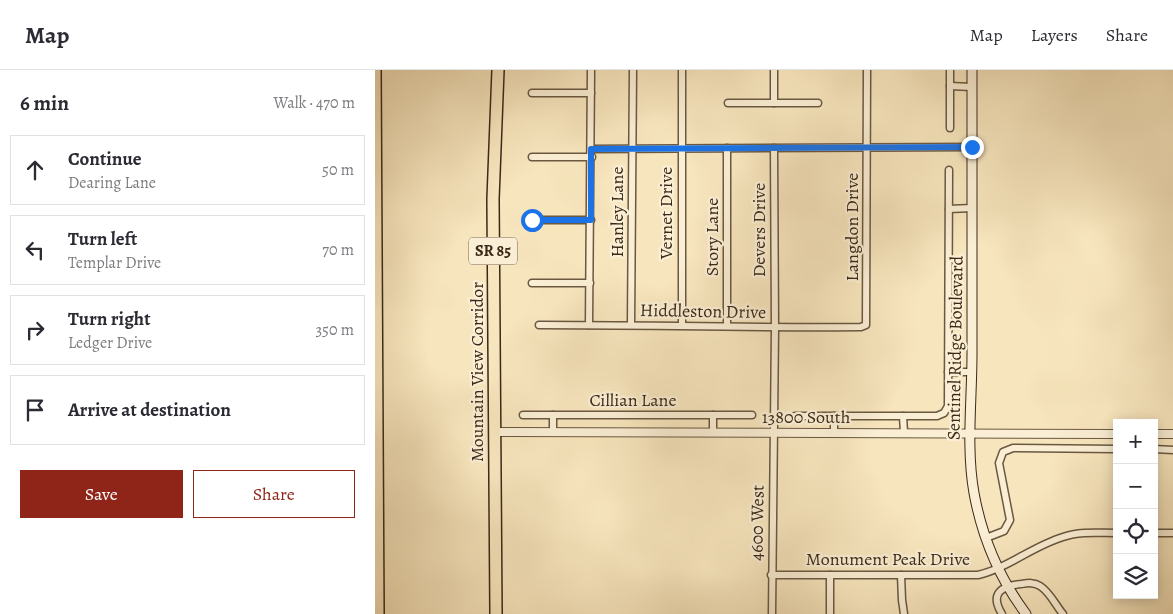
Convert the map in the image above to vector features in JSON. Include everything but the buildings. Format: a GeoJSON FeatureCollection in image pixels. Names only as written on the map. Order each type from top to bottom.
{"type":"FeatureCollection","features":[{"type":"Feature","properties":{"kind":"highway"},"geometry":{"type":"LineString","coordinates":[[375,70],[378,312],[376,502],[378,614]]}},
{"type":"Feature","properties":{"kind":"highway","name":"Mountain View Corridor"},"geometry":{"type":"LineString","coordinates":[[495,614],[493,199],[498,70]]}},
{"type":"Feature","properties":{"kind":"main road","name":"Sentinel Ridge Boulevard"},"geometry":{"type":"LineString","coordinates":[[973,70],[970,458],[977,508],[986,538],[998,567],[1026,614]]}},
{"type":"Feature","properties":{"kind":"street"},"geometry":{"type":"LineString","coordinates":[[589,325],[592,157],[591,70]]}},
{"type":"Feature","properties":{"kind":"street","name":"Hanley Lane"},"geometry":{"type":"LineString","coordinates":[[631,325],[633,70]]}},
{"type":"Feature","properties":{"kind":"street","name":"Vernet Drive"},"geometry":{"type":"LineString","coordinates":[[682,70],[682,325]]}},
{"type":"Feature","properties":{"kind":"street"},"geometry":{"type":"LineString","coordinates":[[774,70],[774,103]]}},
{"type":"Feature","properties":{"kind":"street","name":"Langdon Drive"},"geometry":{"type":"LineString","coordinates":[[866,324],[867,70]]}},
{"type":"Feature","properties":{"kind":"street"},"geometry":{"type":"LineString","coordinates":[[950,70],[950,128]]}},
{"type":"Feature","properties":{"kind":"street"},"geometry":{"type":"LineString","coordinates":[[950,86],[973,87]]}},
{"type":"Feature","properties":{"kind":"street"},"geometry":{"type":"LineString","coordinates":[[532,93],[591,93]]}},
{"type":"Feature","properties":{"kind":"street"},"geometry":{"type":"LineString","coordinates":[[728,103],[818,103]]}},
{"type":"Feature","properties":{"kind":"street"},"geometry":{"type":"LineString","coordinates":[[591,149],[972,147]]}},
{"type":"Feature","properties":{"kind":"street","name":"Story Lane"},"geometry":{"type":"LineString","coordinates":[[727,148],[727,326]]}},
{"type":"Feature","properties":{"kind":"street","name":"Devers Drive"},"geometry":{"type":"LineString","coordinates":[[773,432],[775,328],[774,148]]}},
{"type":"Feature","properties":{"kind":"street"},"geometry":{"type":"LineString","coordinates":[[532,157],[592,157]]}},
{"type":"Feature","properties":{"kind":"street"},"geometry":{"type":"LineString","coordinates":[[795,416],[937,416],[944,413],[948,406],[949,170]]}},
{"type":"Feature","properties":{"kind":"street"},"geometry":{"type":"LineString","coordinates":[[949,209],[972,208]]}},
{"type":"Feature","properties":{"kind":"street"},"geometry":{"type":"LineString","coordinates":[[532,220],[591,220]]}},
{"type":"Feature","properties":{"kind":"street"},"geometry":{"type":"LineString","coordinates":[[532,283],[590,283]]}},
{"type":"Feature","properties":{"kind":"street","name":"Hiddleston Drive"},"geometry":{"type":"LineString","coordinates":[[539,325],[682,325],[775,328],[861,327],[866,324]]}},
{"type":"Feature","properties":{"kind":"street"},"geometry":{"type":"LineString","coordinates":[[948,372],[972,372]]}},
{"type":"Feature","properties":{"kind":"street","name":"Cillian Lane"},"geometry":{"type":"LineString","coordinates":[[523,415],[752,416]]}},
{"type":"Feature","properties":{"kind":"street"},"geometry":{"type":"LineString","coordinates":[[553,415],[553,432]]}},
{"type":"Feature","properties":{"kind":"street"},"geometry":{"type":"LineString","coordinates":[[713,415],[713,432]]}},
{"type":"Feature","properties":{"kind":"street"},"geometry":{"type":"LineString","coordinates":[[834,416],[834,432]]}},
{"type":"Feature","properties":{"kind":"street"},"geometry":{"type":"LineString","coordinates":[[903,416],[904,433]]}},
{"type":"Feature","properties":{"kind":"street","name":"13800 South"},"geometry":{"type":"LineString","coordinates":[[495,432],[1113,434]]}},
{"type":"Feature","properties":{"kind":"street","name":"4600 West"},"geometry":{"type":"LineString","coordinates":[[771,614],[773,432]]}},
{"type":"Feature","properties":{"kind":"street"},"geometry":{"type":"LineString","coordinates":[[1158,434],[1173,434]]}},
{"type":"Feature","properties":{"kind":"street"},"geometry":{"type":"LineString","coordinates":[[986,538],[1004,531],[1010,520],[999,463],[1003,452],[1013,448],[1113,449]]}},
{"type":"Feature","properties":{"kind":"street"},"geometry":{"type":"LineString","coordinates":[[1158,449],[1173,450]]}},
{"type":"Feature","properties":{"kind":"street","name":"Monument Peak Drive"},"geometry":{"type":"LineString","coordinates":[[771,574],[972,575],[984,573],[1051,541],[1066,536],[1084,533],[1113,533]]}},
{"type":"Feature","properties":{"kind":"street"},"geometry":{"type":"LineString","coordinates":[[1158,533],[1173,533]]}},
{"type":"Feature","properties":{"kind":"street"},"geometry":{"type":"LineString","coordinates":[[830,575],[830,614]]}},
{"type":"Feature","properties":{"kind":"street"},"geometry":{"type":"LineString","coordinates":[[901,575],[904,614]]}},
{"type":"Feature","properties":{"kind":"street"},"geometry":{"type":"LineString","coordinates":[[1002,614],[997,606],[997,599],[1001,589],[1029,583],[1039,585],[1045,590],[1063,614]]}},
{"type":"Feature","properties":{"kind":"route"},"geometry":{"type":"LineString","coordinates":[[532,220],[591,220],[591,149],[972,147]]}}]}
